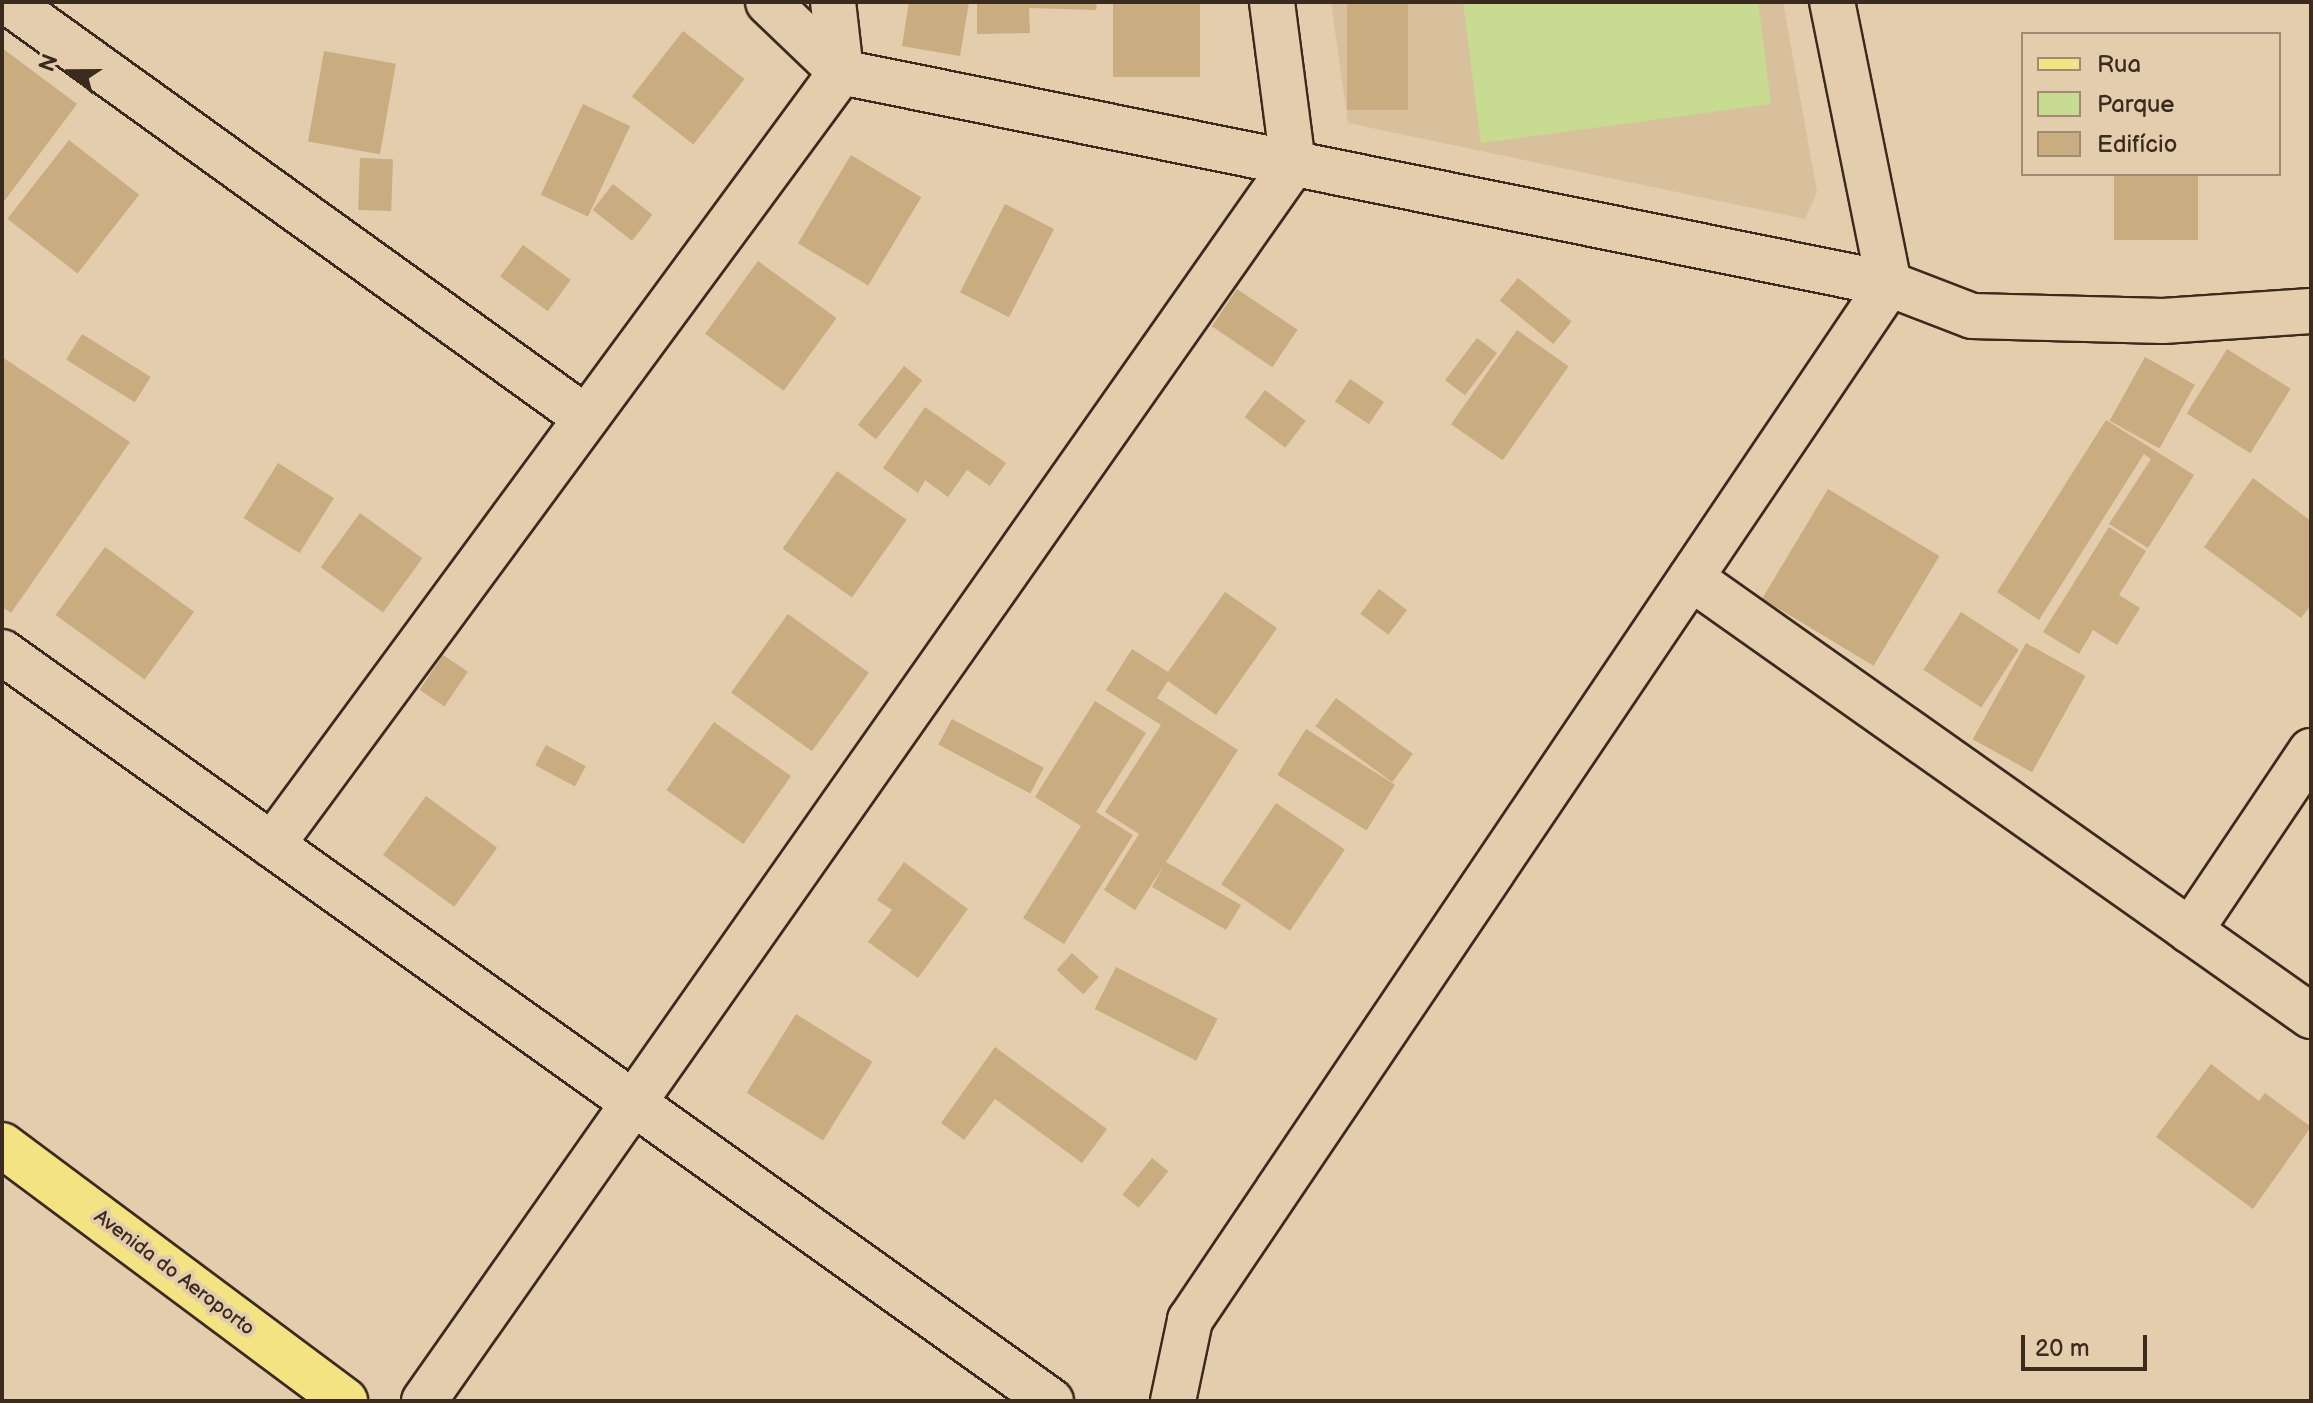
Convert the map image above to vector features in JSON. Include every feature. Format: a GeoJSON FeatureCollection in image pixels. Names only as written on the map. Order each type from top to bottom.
{"type":"FeatureCollection","features":[{"type":"Feature","properties":{"kind":"main road","name":"Avenida do Aeroporto"},"geometry":{"type":"LineString","coordinates":[[2,1145],[345,1401]]}},
{"type":"Feature","properties":{"kind":"street"},"geometry":{"type":"LineString","coordinates":[[8,2],[586,418]]}},
{"type":"Feature","properties":{"kind":"street"},"geometry":{"type":"LineString","coordinates":[[768,2],[841,72],[1889,284],[1972,316],[2163,321],[2311,311]]}},
{"type":"Feature","properties":{"kind":"street"},"geometry":{"type":"LineString","coordinates":[[272,845],[841,72],[833,2]]}},
{"type":"Feature","properties":{"kind":"street"},"geometry":{"type":"LineString","coordinates":[[424,1401],[1293,164],[1272,2]]}},
{"type":"Feature","properties":{"kind":"street"},"geometry":{"type":"LineString","coordinates":[[1173,1401],[1190,1320],[1889,284],[1832,2]]}},
{"type":"Feature","properties":{"kind":"street"},"geometry":{"type":"LineString","coordinates":[[1691,578],[2311,1016]]}},
{"type":"Feature","properties":{"kind":"street"},"geometry":{"type":"LineString","coordinates":[[2,652],[1051,1401]]}},
{"type":"Feature","properties":{"kind":"street"},"geometry":{"type":"LineString","coordinates":[[2190,931],[2311,751]]}},
{"type":"Feature","properties":{"kind":"shaded area"},"geometry":{"type":"Polygon","coordinates":[[[1331,2],[1783,2],[1817,192],[1805,219],[1348,123],[1331,2]]]}},
{"type":"Feature","properties":{"kind":"green space"},"geometry":{"type":"Polygon","coordinates":[[[1463,2],[1758,2],[1771,104],[1481,143],[1463,2]]]}},
{"type":"Feature","properties":{"kind":"building"},"geometry":{"type":"Polygon","coordinates":[[[909,2],[969,2],[960,56],[902,46],[909,2]]]}},
{"type":"Feature","properties":{"kind":"building"},"geometry":{"type":"Polygon","coordinates":[[[977,2],[1097,2],[1096,10],[1029,8],[1030,33],[977,34],[977,2]]]}},
{"type":"Feature","properties":{"kind":"building"},"geometry":{"type":"Polygon","coordinates":[[[1113,2],[1200,2],[1200,77],[1113,77],[1113,2]]]}},
{"type":"Feature","properties":{"kind":"building"},"geometry":{"type":"Polygon","coordinates":[[[1347,2],[1408,2],[1408,110],[1347,110],[1347,2]]]}},
{"type":"Feature","properties":{"kind":"building"},"geometry":{"type":"Polygon","coordinates":[[[683,31],[744,79],[693,144],[632,96],[683,31]]]}},
{"type":"Feature","properties":{"kind":"building"},"geometry":{"type":"Polygon","coordinates":[[[2,48],[77,104],[2,204],[2,48]]]}},
{"type":"Feature","properties":{"kind":"building"},"geometry":{"type":"Polygon","coordinates":[[[324,51],[396,64],[380,154],[308,142],[324,51]]]}},
{"type":"Feature","properties":{"kind":"building"},"geometry":{"type":"Polygon","coordinates":[[[583,104],[630,126],[588,217],[541,195],[583,104]]]}},
{"type":"Feature","properties":{"kind":"building"},"geometry":{"type":"Polygon","coordinates":[[[69,140],[139,195],[78,274],[7,219],[69,140]]]}},
{"type":"Feature","properties":{"kind":"building"},"geometry":{"type":"Polygon","coordinates":[[[851,155],[921,197],[868,286],[798,243],[851,155]]]}},
{"type":"Feature","properties":{"kind":"building"},"geometry":{"type":"Polygon","coordinates":[[[360,158],[393,159],[391,211],[358,210],[360,158]]]}},
{"type":"Feature","properties":{"kind":"building"},"geometry":{"type":"Polygon","coordinates":[[[2114,176],[2198,176],[2198,240],[2114,240],[2114,176]]]}},
{"type":"Feature","properties":{"kind":"building"},"geometry":{"type":"Polygon","coordinates":[[[613,184],[652,215],[632,241],[593,210],[613,184]]]}},
{"type":"Feature","properties":{"kind":"building"},"geometry":{"type":"Polygon","coordinates":[[[1005,204],[1054,229],[1009,317],[960,292],[1005,204]]]}},
{"type":"Feature","properties":{"kind":"building"},"geometry":{"type":"Polygon","coordinates":[[[523,245],[571,280],[548,311],[500,277],[523,245]]]}},
{"type":"Feature","properties":{"kind":"building"},"geometry":{"type":"Polygon","coordinates":[[[758,261],[836,318],[784,391],[705,334],[758,261]]]}},
{"type":"Feature","properties":{"kind":"building"},"geometry":{"type":"Polygon","coordinates":[[[1518,278],[1572,321],[1553,344],[1500,301],[1518,278]]]}},
{"type":"Feature","properties":{"kind":"building"},"geometry":{"type":"Polygon","coordinates":[[[1237,289],[1298,330],[1272,367],[1212,326],[1237,289]]]}},
{"type":"Feature","properties":{"kind":"building"},"geometry":{"type":"Polygon","coordinates":[[[1517,330],[1569,366],[1503,460],[1451,424],[1517,330]]]}},
{"type":"Feature","properties":{"kind":"building"},"geometry":{"type":"Polygon","coordinates":[[[82,334],[151,377],[135,402],[66,359],[82,334]]]}},
{"type":"Feature","properties":{"kind":"building"},"geometry":{"type":"Polygon","coordinates":[[[1477,338],[1497,353],[1465,395],[1445,380],[1477,338]]]}},
{"type":"Feature","properties":{"kind":"building"},"geometry":{"type":"Polygon","coordinates":[[[2227,349],[2291,389],[2250,453],[2187,413],[2227,349]]]}},
{"type":"Feature","properties":{"kind":"building"},"geometry":{"type":"Polygon","coordinates":[[[2,357],[130,442],[11,613],[2,607],[2,357]]]}},
{"type":"Feature","properties":{"kind":"building"},"geometry":{"type":"Polygon","coordinates":[[[2145,357],[2195,385],[2159,448],[2110,421],[2145,357]]]}},
{"type":"Feature","properties":{"kind":"building"},"geometry":{"type":"Polygon","coordinates":[[[904,366],[922,380],[876,439],[858,425],[904,366]]]}},
{"type":"Feature","properties":{"kind":"building"},"geometry":{"type":"Polygon","coordinates":[[[1350,379],[1384,402],[1369,424],[1335,401],[1350,379]]]}},
{"type":"Feature","properties":{"kind":"building"},"geometry":{"type":"Polygon","coordinates":[[[1265,390],[1306,421],[1285,448],[1245,417],[1265,390]]]}},
{"type":"Feature","properties":{"kind":"building"},"geometry":{"type":"Polygon","coordinates":[[[925,407],[1006,463],[990,486],[967,470],[948,497],[925,480],[918,493],[883,468],[925,407]]]}},
{"type":"Feature","properties":{"kind":"building"},"geometry":{"type":"Polygon","coordinates":[[[2106,420],[2194,475],[2148,548],[2109,524],[2151,459],[2144,454],[2039,620],[1997,592],[2106,420]]]}},
{"type":"Feature","properties":{"kind":"building"},"geometry":{"type":"Polygon","coordinates":[[[278,463],[334,498],[300,553],[244,518],[278,463]]]}},
{"type":"Feature","properties":{"kind":"building"},"geometry":{"type":"Polygon","coordinates":[[[837,471],[907,520],[852,598],[783,549],[837,471]]]}},
{"type":"Feature","properties":{"kind":"building"},"geometry":{"type":"Polygon","coordinates":[[[2253,478],[2311,521],[2311,605],[2301,618],[2204,547],[2253,478]]]}},
{"type":"Feature","properties":{"kind":"building"},"geometry":{"type":"Polygon","coordinates":[[[1828,489],[1939,556],[1874,666],[1762,599],[1828,489]]]}},
{"type":"Feature","properties":{"kind":"building"},"geometry":{"type":"Polygon","coordinates":[[[360,513],[422,558],[383,612],[321,567],[360,513]]]}},
{"type":"Feature","properties":{"kind":"building"},"geometry":{"type":"Polygon","coordinates":[[[2109,527],[2146,551],[2119,595],[2140,608],[2117,645],[2093,630],[2079,654],[2043,632],[2109,527]]]}},
{"type":"Feature","properties":{"kind":"building"},"geometry":{"type":"Polygon","coordinates":[[[105,547],[194,612],[145,680],[56,615],[105,547]]]}},
{"type":"Feature","properties":{"kind":"building"},"geometry":{"type":"Polygon","coordinates":[[[1379,589],[1407,610],[1388,635],[1360,614],[1379,589]]]}},
{"type":"Feature","properties":{"kind":"building"},"geometry":{"type":"Polygon","coordinates":[[[1225,592],[1277,628],[1216,715],[1168,681],[1157,698],[1238,750],[1166,862],[1241,905],[1226,930],[1152,887],[1164,865],[1135,910],[1104,890],[1139,834],[1105,812],[1161,725],[1106,690],[1132,649],[1168,672],[1225,592]]]}},
{"type":"Feature","properties":{"kind":"building"},"geometry":{"type":"Polygon","coordinates":[[[1961,612],[2019,650],[1981,707],[1923,670],[1961,612]]]}},
{"type":"Feature","properties":{"kind":"building"},"geometry":{"type":"Polygon","coordinates":[[[788,614],[869,673],[812,751],[731,692],[788,614]]]}},
{"type":"Feature","properties":{"kind":"building"},"geometry":{"type":"Polygon","coordinates":[[[2026,643],[2085,676],[2032,772],[1973,739],[2026,643]]]}},
{"type":"Feature","properties":{"kind":"building"},"geometry":{"type":"Polygon","coordinates":[[[443,655],[468,672],[444,707],[420,690],[443,655]]]}},
{"type":"Feature","properties":{"kind":"building"},"geometry":{"type":"Polygon","coordinates":[[[1336,698],[1413,754],[1392,782],[1315,726],[1336,698]]]}},
{"type":"Feature","properties":{"kind":"building"},"geometry":{"type":"Polygon","coordinates":[[[1095,701],[1146,733],[1096,812],[1133,835],[1064,944],[1023,918],[1081,826],[1035,797],[1095,701]]]}},
{"type":"Feature","properties":{"kind":"building"},"geometry":{"type":"Polygon","coordinates":[[[952,719],[1044,768],[1030,793],[938,745],[952,719]]]}},
{"type":"Feature","properties":{"kind":"building"},"geometry":{"type":"Polygon","coordinates":[[[714,722],[791,776],[743,844],[666,790],[714,722]]]}},
{"type":"Feature","properties":{"kind":"building"},"geometry":{"type":"Polygon","coordinates":[[[1306,729],[1395,785],[1366,830],[1277,775],[1306,729]]]}},
{"type":"Feature","properties":{"kind":"building"},"geometry":{"type":"Polygon","coordinates":[[[546,745],[586,766],[575,786],[535,765],[546,745]]]}},
{"type":"Feature","properties":{"kind":"building"},"geometry":{"type":"Polygon","coordinates":[[[426,796],[497,848],[454,907],[383,855],[426,796]]]}},
{"type":"Feature","properties":{"kind":"building"},"geometry":{"type":"Polygon","coordinates":[[[1276,803],[1345,849],[1290,931],[1221,884],[1276,803]]]}},
{"type":"Feature","properties":{"kind":"building"},"geometry":{"type":"Polygon","coordinates":[[[904,862],[968,909],[918,978],[868,942],[892,910],[877,900],[904,862]]]}},
{"type":"Feature","properties":{"kind":"building"},"geometry":{"type":"Polygon","coordinates":[[[1072,953],[1099,977],[1083,994],[1057,970],[1072,953]]]}},
{"type":"Feature","properties":{"kind":"building"},"geometry":{"type":"Polygon","coordinates":[[[1116,967],[1218,1019],[1196,1061],[1095,1009],[1116,967]]]}},
{"type":"Feature","properties":{"kind":"building"},"geometry":{"type":"Polygon","coordinates":[[[796,1014],[872,1062],[823,1141],[747,1093],[796,1014]]]}},
{"type":"Feature","properties":{"kind":"building"},"geometry":{"type":"Polygon","coordinates":[[[995,1047],[1107,1129],[1082,1163],[995,1099],[964,1140],[941,1123],[995,1047]]]}},
{"type":"Feature","properties":{"kind":"building"},"geometry":{"type":"Polygon","coordinates":[[[2211,1064],[2259,1101],[2265,1093],[2311,1127],[2253,1209],[2156,1137],[2211,1064]]]}},
{"type":"Feature","properties":{"kind":"building"},"geometry":{"type":"Polygon","coordinates":[[[1152,1158],[1168,1171],[1139,1208],[1122,1195],[1152,1158]]]}}]}
